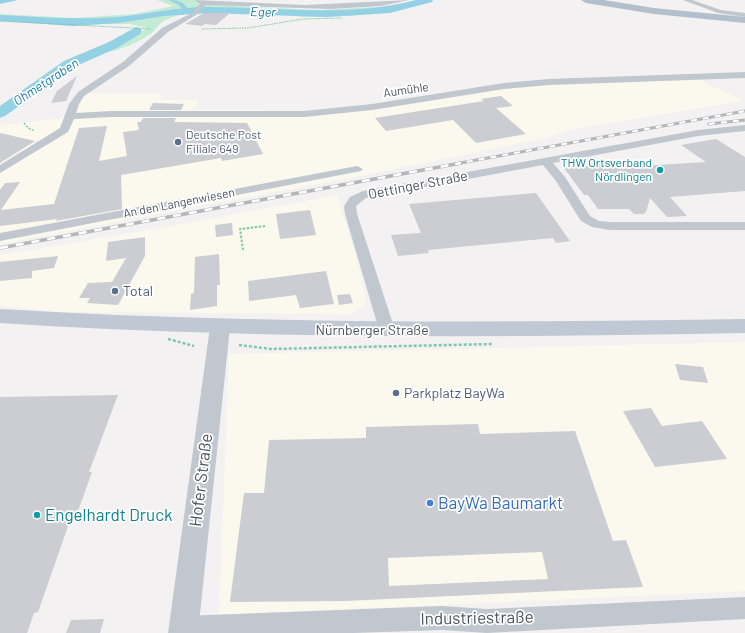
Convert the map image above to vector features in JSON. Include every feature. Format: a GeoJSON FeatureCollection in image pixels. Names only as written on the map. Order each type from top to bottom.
{"type":"FeatureCollection","features":[{"type":"Feature","properties":{"kind":"main road"},"geometry":{"type":"LineString","coordinates":[[588,0],[654,11],[745,20]]}},
{"type":"Feature","properties":{"kind":"main road","name":"Nürnberger Straße"},"geometry":{"type":"LineString","coordinates":[[0,316],[220,328],[387,330],[745,326]]}},
{"type":"Feature","properties":{"kind":"street"},"geometry":{"type":"LineString","coordinates":[[0,170],[64,130],[74,104],[81,94],[126,64],[165,30],[194,14],[201,3],[318,8],[350,7],[406,0]]}},
{"type":"Feature","properties":{"kind":"street"},"geometry":{"type":"LineString","coordinates":[[686,0],[720,12],[745,16]]}},
{"type":"Feature","properties":{"kind":"street","name":"Aumühle"},"geometry":{"type":"LineString","coordinates":[[69,119],[111,114],[304,114],[372,107],[504,86],[542,83],[745,75]]}},
{"type":"Feature","properties":{"kind":"street","name":"Oettinger Straße"},"geometry":{"type":"LineString","coordinates":[[387,330],[351,214],[350,206],[354,200],[363,195],[698,133],[745,128]]}},
{"type":"Feature","properties":{"kind":"street"},"geometry":{"type":"LineString","coordinates":[[546,162],[561,178],[585,218],[596,224],[610,226],[745,226]]}},
{"type":"Feature","properties":{"kind":"street","name":"An den Langenwiesen"},"geometry":{"type":"LineString","coordinates":[[0,237],[358,169]]}},
{"type":"Feature","properties":{"kind":"street","name":"Hofer Straße"},"geometry":{"type":"LineString","coordinates":[[184,630],[201,472],[220,328]]}},
{"type":"Feature","properties":{"kind":"street","name":"Industriestraße"},"geometry":{"type":"LineString","coordinates":[[184,630],[442,618],[487,621],[745,608]]}},
{"type":"Feature","properties":{"kind":"path"},"geometry":{"type":"LineString","coordinates":[[202,29],[248,28],[303,19],[342,18]]}},
{"type":"Feature","properties":{"kind":"path"},"geometry":{"type":"LineString","coordinates":[[0,21],[165,30]]}},
{"type":"Feature","properties":{"kind":"path"},"geometry":{"type":"LineString","coordinates":[[24,123],[28,128],[35,131]]}},
{"type":"Feature","properties":{"kind":"path"},"geometry":{"type":"LineString","coordinates":[[243,250],[240,229],[266,226]]}},
{"type":"Feature","properties":{"kind":"path"},"geometry":{"type":"LineString","coordinates":[[240,345],[271,349],[499,344]]}},
{"type":"Feature","properties":{"kind":"shaded area"},"geometry":{"type":"Polygon","coordinates":[[[700,78],[710,87],[716,87],[743,101],[572,129],[546,138],[366,175],[0,244],[0,125],[59,119],[88,93],[163,94],[160,100],[198,100],[196,109],[342,112],[528,84],[700,78]]]}},
{"type":"Feature","properties":{"kind":"shaded area"},"geometry":{"type":"Polygon","coordinates":[[[337,195],[356,257],[366,298],[362,307],[350,314],[62,312],[0,306],[0,255],[183,224],[337,195]]]}},
{"type":"Feature","properties":{"kind":"shaded area"},"geometry":{"type":"Polygon","coordinates":[[[745,342],[745,591],[219,615],[229,354],[745,342]]]}},
{"type":"Feature","properties":{"kind":"green space"},"geometry":{"type":"Polygon","coordinates":[[[157,0],[197,0],[200,4],[212,5],[319,10],[374,7],[384,13],[350,16],[304,17],[258,12],[185,14],[165,21],[151,34],[131,44],[109,52],[95,52],[106,43],[134,35],[146,28],[130,24],[59,24],[0,20],[0,14],[74,18],[135,14],[173,6],[157,0]]]}},
{"type":"Feature","properties":{"kind":"building"},"geometry":{"type":"Polygon","coordinates":[[[204,13],[230,13],[216,25],[205,24],[202,26],[185,24],[204,13]]]}},
{"type":"Feature","properties":{"kind":"building"},"geometry":{"type":"Polygon","coordinates":[[[77,76],[66,101],[51,103],[57,91],[77,76]]]}},
{"type":"Feature","properties":{"kind":"building"},"geometry":{"type":"Polygon","coordinates":[[[501,96],[513,106],[496,108],[526,134],[476,143],[453,120],[386,131],[375,118],[484,101],[481,99],[501,96]]]}},
{"type":"Feature","properties":{"kind":"building"},"geometry":{"type":"Polygon","coordinates":[[[153,103],[184,104],[181,110],[149,110],[153,103]]]}},
{"type":"Feature","properties":{"kind":"building"},"geometry":{"type":"Polygon","coordinates":[[[143,118],[176,118],[174,122],[247,123],[263,154],[222,161],[221,158],[121,175],[122,209],[56,221],[57,219],[0,226],[0,190],[5,183],[20,182],[1,210],[54,204],[79,128],[107,126],[99,161],[127,156],[123,132],[139,130],[137,122],[141,122],[143,118]]]}},
{"type":"Feature","properties":{"kind":"building"},"geometry":{"type":"Polygon","coordinates":[[[0,133],[35,141],[0,163],[0,133]]]}},
{"type":"Feature","properties":{"kind":"building"},"geometry":{"type":"Polygon","coordinates":[[[716,139],[745,157],[745,191],[670,197],[687,216],[667,217],[650,198],[646,212],[643,214],[634,214],[629,209],[598,209],[588,195],[584,195],[564,168],[592,166],[589,162],[604,161],[610,168],[706,162],[681,145],[716,139]]]}},
{"type":"Feature","properties":{"kind":"building"},"geometry":{"type":"Polygon","coordinates":[[[536,193],[570,241],[556,243],[553,238],[428,250],[429,253],[398,256],[391,235],[421,233],[409,204],[536,193]]]}},
{"type":"Feature","properties":{"kind":"building"},"geometry":{"type":"Polygon","coordinates":[[[310,210],[316,235],[280,239],[276,214],[310,210]]]}},
{"type":"Feature","properties":{"kind":"building"},"geometry":{"type":"Polygon","coordinates":[[[232,223],[233,235],[216,237],[215,225],[232,223]]]}},
{"type":"Feature","properties":{"kind":"building"},"geometry":{"type":"Polygon","coordinates":[[[145,237],[145,256],[118,305],[87,303],[90,298],[79,298],[88,283],[112,282],[126,258],[106,261],[108,242],[145,237]]]}},
{"type":"Feature","properties":{"kind":"building"},"geometry":{"type":"Polygon","coordinates":[[[219,254],[220,285],[217,285],[217,306],[190,310],[191,294],[194,293],[195,257],[219,254]]]}},
{"type":"Feature","properties":{"kind":"building"},"geometry":{"type":"Polygon","coordinates":[[[58,256],[54,268],[32,271],[32,278],[0,281],[0,262],[58,256]]]}},
{"type":"Feature","properties":{"kind":"building"},"geometry":{"type":"Polygon","coordinates":[[[326,271],[334,304],[300,308],[296,295],[249,301],[248,281],[326,271]]]}},
{"type":"Feature","properties":{"kind":"building"},"geometry":{"type":"Polygon","coordinates":[[[350,294],[353,303],[339,305],[337,295],[350,294]]]}},
{"type":"Feature","properties":{"kind":"building"},"geometry":{"type":"Polygon","coordinates":[[[675,364],[703,367],[708,383],[680,380],[675,364]]]}},
{"type":"Feature","properties":{"kind":"building","name":"Engelhardt Druck"},"geometry":{"type":"Polygon","coordinates":[[[118,395],[89,472],[92,472],[77,514],[72,515],[38,612],[34,613],[27,633],[0,633],[0,397],[118,395]]]}},
{"type":"Feature","properties":{"kind":"building"},"geometry":{"type":"Polygon","coordinates":[[[651,408],[662,426],[702,421],[727,459],[655,467],[623,411],[651,408]]]}},
{"type":"Feature","properties":{"kind":"building"},"geometry":{"type":"Polygon","coordinates":[[[478,424],[480,434],[575,431],[613,541],[626,540],[643,587],[345,601],[230,602],[244,493],[264,493],[269,440],[366,438],[366,427],[478,424]],[[542,552],[388,558],[389,586],[548,579],[542,552]]]}},
{"type":"Feature","properties":{"kind":"building"},"geometry":{"type":"Polygon","coordinates":[[[104,619],[100,633],[66,633],[71,620],[104,619]]]}},
{"type":"Feature","properties":{"kind":"waterway"},"geometry":{"type":"LineString","coordinates":[[0,2],[15,0]]}},
{"type":"Feature","properties":{"kind":"waterway"},"geometry":{"type":"LineString","coordinates":[[172,0],[181,4],[187,11]]}},
{"type":"Feature","properties":{"kind":"waterway","name":"Eger"},"geometry":{"type":"LineString","coordinates":[[0,18],[73,23],[119,20],[164,13],[207,10],[327,14],[390,10],[428,0]]}},
{"type":"Feature","properties":{"kind":"waterway","name":"Ohmetgraben"},"geometry":{"type":"LineString","coordinates":[[0,113],[69,64],[113,45],[136,31]]}},
{"type":"Feature","properties":{"kind":"railway"},"geometry":{"type":"LineString","coordinates":[[455,164],[745,111]]}},
{"type":"Feature","properties":{"kind":"railway"},"geometry":{"type":"LineString","coordinates":[[709,124],[745,120]]}},
{"type":"Feature","properties":{"kind":"railway"},"geometry":{"type":"LineString","coordinates":[[0,248],[461,163]]}},
{"type":"Feature","properties":{"kind":"place","name":"Deutsche Post Filiale 649"},"geometry":{"type":"Point","coordinates":[178,142]}},
{"type":"Feature","properties":{"kind":"place","name":"THW Ortsverband Nördlingen"},"geometry":{"type":"Point","coordinates":[660,170]}},
{"type":"Feature","properties":{"kind":"place","name":"Total"},"geometry":{"type":"Point","coordinates":[115,291]}},
{"type":"Feature","properties":{"kind":"place","name":"Parkplatz BayWa"},"geometry":{"type":"Point","coordinates":[396,393]}},
{"type":"Feature","properties":{"kind":"place","name":"BayWa Baumarkt"},"geometry":{"type":"Point","coordinates":[430,503]}},
{"type":"Feature","properties":{"kind":"place","name":"Engelhardt Druck"},"geometry":{"type":"Point","coordinates":[37,515]}}]}
